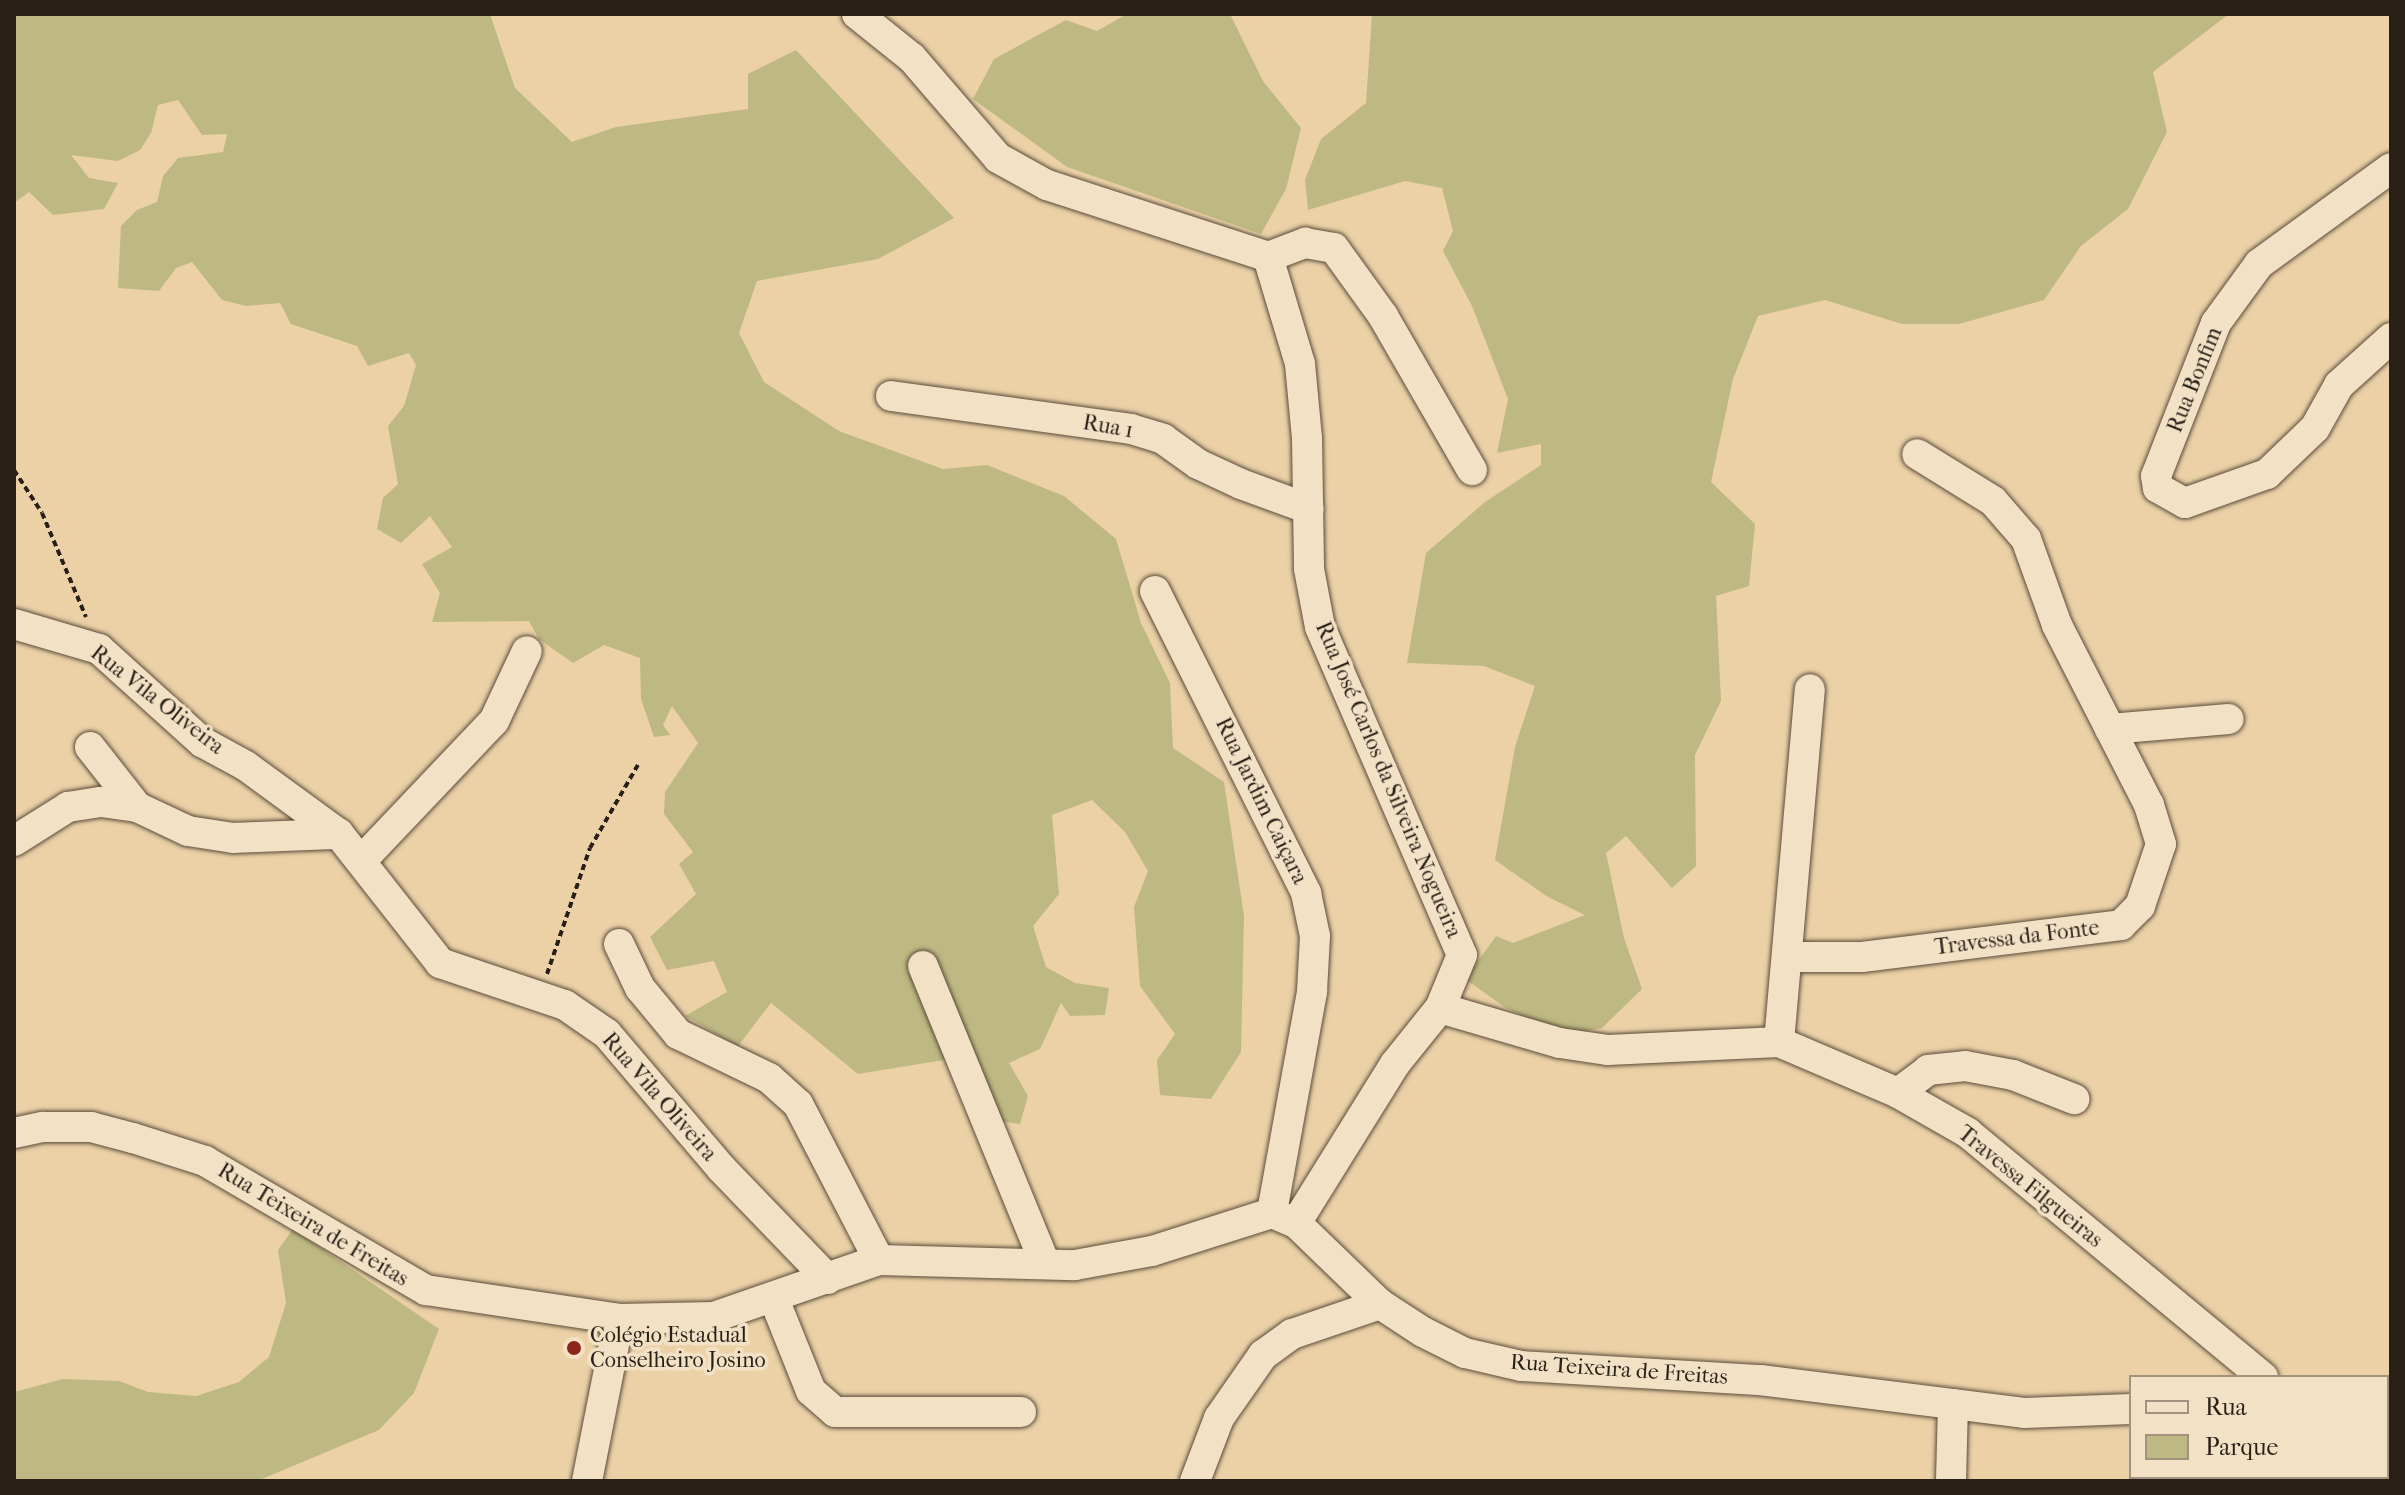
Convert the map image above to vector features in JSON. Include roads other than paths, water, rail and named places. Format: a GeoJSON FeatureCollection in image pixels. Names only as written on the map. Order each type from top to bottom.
{"type":"FeatureCollection","features":[{"type":"Feature","properties":{"kind":"street"},"geometry":{"type":"LineString","coordinates":[[857,14],[912,58],[998,158],[1047,185],[1268,257],[1305,243],[1334,248],[1383,316],[1472,470]]}},
{"type":"Feature","properties":{"kind":"street","name":"Rua Bonfim"},"geometry":{"type":"LineString","coordinates":[[2391,168],[2259,264],[2216,323],[2156,476],[2164,496],[2185,503],[2267,474],[2315,428],[2339,385],[2391,338]]}},
{"type":"Feature","properties":{"kind":"street","name":"Rua José Carlos da Silveira Nogueira"},"geometry":{"type":"LineString","coordinates":[[1268,257],[1300,364],[1309,509],[1309,569],[1320,627],[1462,955],[1440,1008],[1395,1064],[1284,1218]]}},
{"type":"Feature","properties":{"kind":"street","name":"Rua 1"},"geometry":{"type":"LineString","coordinates":[[891,396],[1131,429],[1163,439],[1198,464],[1241,484],[1309,509]]}},
{"type":"Feature","properties":{"kind":"street","name":"Travessa da Fonte"},"geometry":{"type":"LineString","coordinates":[[1789,957],[1862,957],[2121,925],[2134,917],[2161,844],[2149,805],[2057,625],[2026,539],[1993,501],[1917,454]]}},
{"type":"Feature","properties":{"kind":"street","name":"Rua Jardim Caiçara"},"geometry":{"type":"LineString","coordinates":[[1155,591],[1306,893],[1315,936],[1312,992],[1284,1218]]}},
{"type":"Feature","properties":{"kind":"street","name":"Rua Vila Oliveira"},"geometry":{"type":"LineString","coordinates":[[14,624],[99,649],[202,742],[246,766],[339,834],[440,963],[539,995],[607,1034],[721,1168],[828,1279]]}},
{"type":"Feature","properties":{"kind":"street"},"geometry":{"type":"LineString","coordinates":[[361,861],[494,721],[527,651]]}},
{"type":"Feature","properties":{"kind":"street"},"geometry":{"type":"LineString","coordinates":[[1779,1042],[1789,957],[1810,689]]}},
{"type":"Feature","properties":{"kind":"street"},"geometry":{"type":"LineString","coordinates":[[2110,729],[2229,719]]}},
{"type":"Feature","properties":{"kind":"street"},"geometry":{"type":"LineString","coordinates":[[90,747],[137,807]]}},
{"type":"Feature","properties":{"kind":"street"},"geometry":{"type":"LineString","coordinates":[[14,841],[68,807],[101,802],[137,807],[188,831],[218,836],[282,839],[339,834]]}},
{"type":"Feature","properties":{"kind":"street"},"geometry":{"type":"LineString","coordinates":[[619,944],[648,1000],[678,1034],[769,1078],[798,1104],[879,1260]]}},
{"type":"Feature","properties":{"kind":"street"},"geometry":{"type":"LineString","coordinates":[[923,966],[1045,1263]]}},
{"type":"Feature","properties":{"kind":"street","name":"Travessa Filgueiras"},"geometry":{"type":"LineString","coordinates":[[1440,1008],[1560,1043],[1608,1050],[1779,1042],[1898,1093],[1968,1133],[2261,1375]]}},
{"type":"Feature","properties":{"kind":"street"},"geometry":{"type":"LineString","coordinates":[[1898,1093],[1928,1070],[1965,1066],[2013,1075],[2074,1099]]}},
{"type":"Feature","properties":{"kind":"street","name":"Rua Teixeira de Freitas"},"geometry":{"type":"LineString","coordinates":[[14,1133],[43,1127],[91,1127],[133,1138],[205,1161],[426,1290],[619,1319],[714,1317],[774,1299],[879,1260],[1075,1265],[1152,1251],[1284,1218],[1380,1304],[1465,1353],[1521,1366],[1760,1380],[2024,1413],[2129,1409]]}},
{"type":"Feature","properties":{"kind":"street"},"geometry":{"type":"LineString","coordinates":[[774,1299],[811,1391],[835,1412],[1021,1412]]}},
{"type":"Feature","properties":{"kind":"street"},"geometry":{"type":"LineString","coordinates":[[1195,1481],[1219,1418],[1263,1355],[1292,1334],[1380,1304]]}},
{"type":"Feature","properties":{"kind":"street"},"geometry":{"type":"LineString","coordinates":[[587,1481],[619,1319]]}},
{"type":"Feature","properties":{"kind":"street"},"geometry":{"type":"LineString","coordinates":[[1951,1481],[1953,1404]]}},
{"type":"Feature","properties":{"kind":"place","name":"Colégio Estadual Conselheiro Josino"},"geometry":{"type":"Point","coordinates":[574,1348]}}]}
